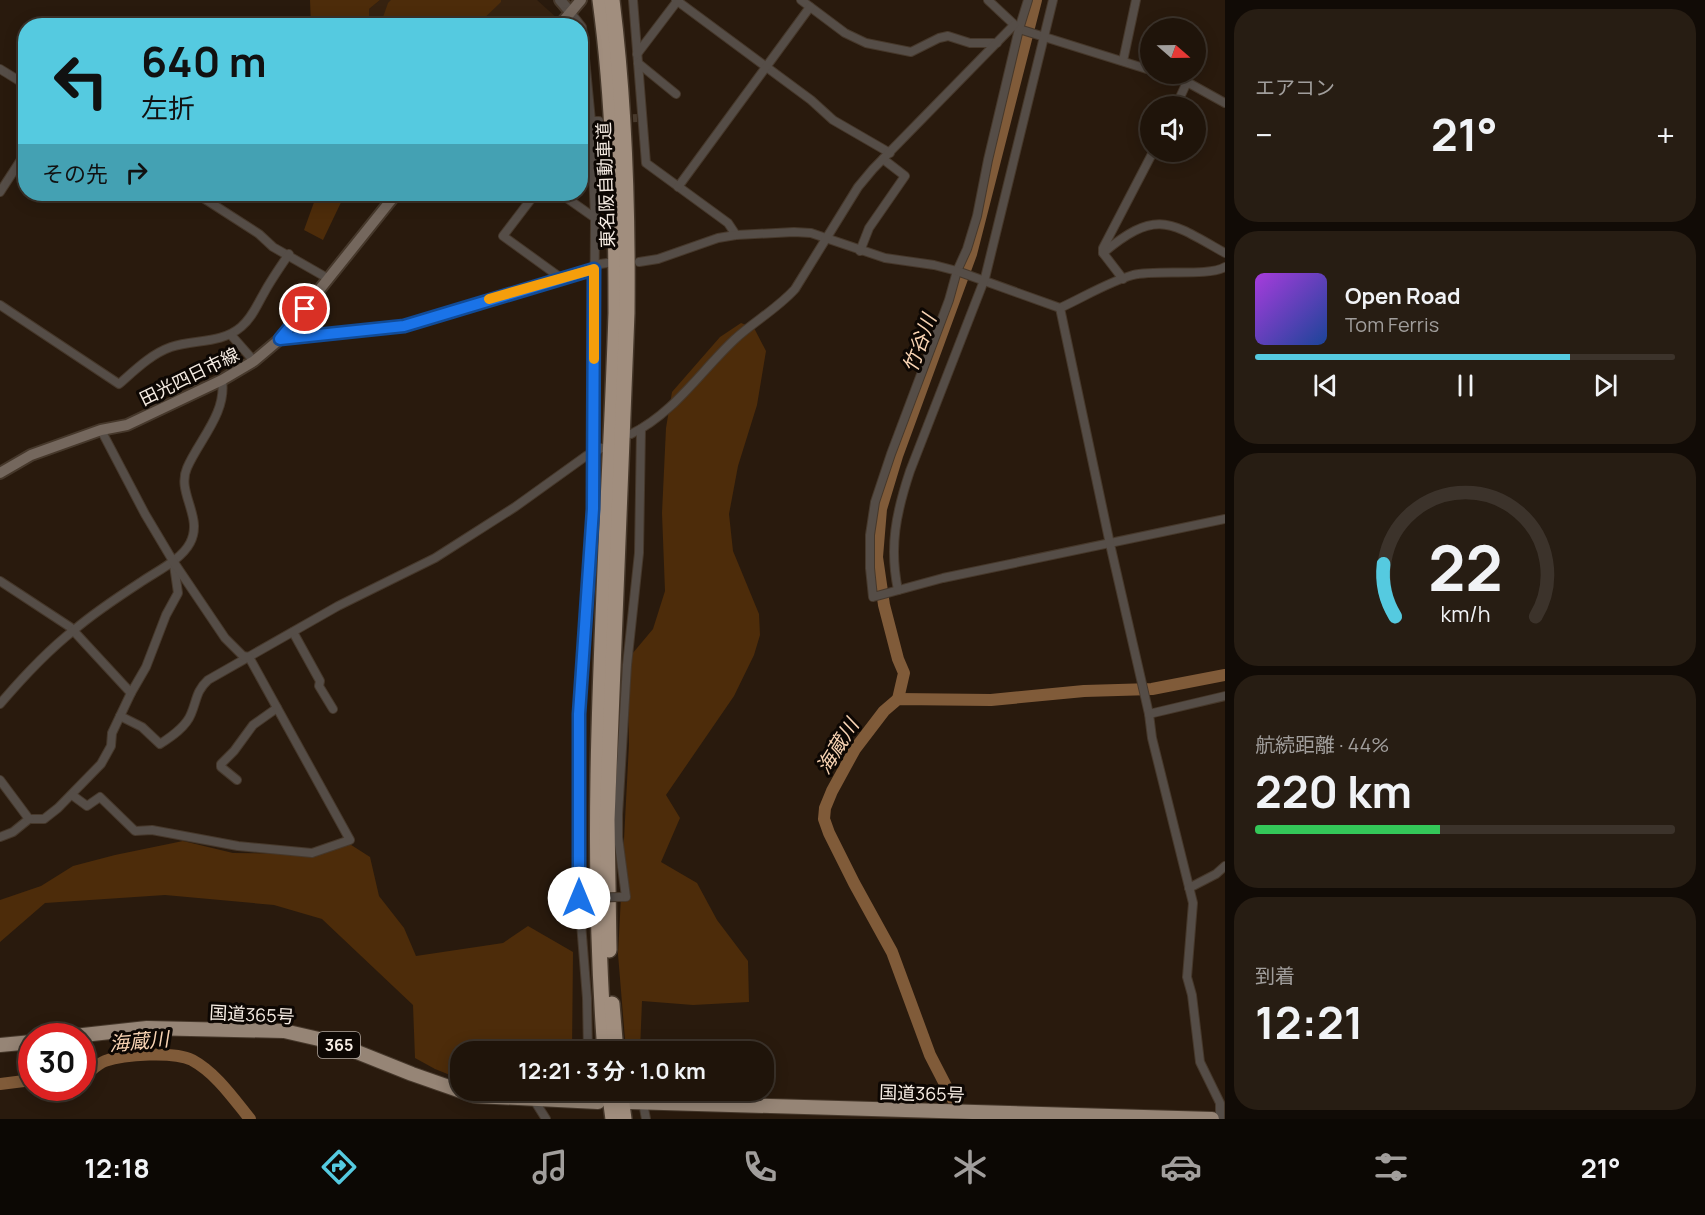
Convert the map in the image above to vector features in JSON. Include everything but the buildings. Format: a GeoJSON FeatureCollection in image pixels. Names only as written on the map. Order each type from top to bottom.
{"type":"FeatureCollection","features":[{"type":"Feature","properties":{"kind":"highway","name":"東名阪自動車道"},"geometry":{"type":"LineString","coordinates":[[600,0],[610,91],[616,232],[612,444],[600,682],[596,820],[597,917],[604,1041]]}},
{"type":"Feature","properties":{"kind":"highway","name":"東名阪自動車道"},"geometry":{"type":"LineString","coordinates":[[612,0],[621,91],[627,232],[626,336],[607,820],[610,970],[615,1041]]}},
{"type":"Feature","properties":{"kind":"highway","name":"国道365号"},"geometry":{"type":"LineString","coordinates":[[96,1034],[147,1028],[284,1031],[332,1042],[450,1088]]}},
{"type":"Feature","properties":{"kind":"highway"},"geometry":{"type":"LineString","coordinates":[[0,1045],[18,1043]]}},
{"type":"Feature","properties":{"kind":"highway"},"geometry":{"type":"LineString","coordinates":[[611,1101],[613,1119]]}},
{"type":"Feature","properties":{"kind":"highway"},"geometry":{"type":"LineString","coordinates":[[624,1119],[630,1101]]}},
{"type":"Feature","properties":{"kind":"highway","name":"国道365号"},"geometry":{"type":"LineString","coordinates":[[674,1101],[861,1114],[944,1111],[1212,1119]]}},
{"type":"Feature","properties":{"kind":"main road"},"geometry":{"type":"LineString","coordinates":[[566,18],[581,0]]}},
{"type":"Feature","properties":{"kind":"main road","name":"田光四日市線"},"geometry":{"type":"LineString","coordinates":[[0,473],[31,455],[101,430],[127,424],[222,381],[254,361],[280,339],[390,201]]}},
{"type":"Feature","properties":{"kind":"street"},"geometry":{"type":"LineString","coordinates":[[560,0],[575,18]]}},
{"type":"Feature","properties":{"kind":"street"},"geometry":{"type":"LineString","coordinates":[[633,0],[640,118],[646,163],[728,223],[736,235]]}},
{"type":"Feature","properties":{"kind":"street"},"geometry":{"type":"LineString","coordinates":[[637,54],[677,0],[766,66],[833,120],[890,153]]}},
{"type":"Feature","properties":{"kind":"street"},"geometry":{"type":"LineString","coordinates":[[988,0],[1019,28],[1140,67]]}},
{"type":"Feature","properties":{"kind":"street"},"geometry":{"type":"LineString","coordinates":[[1028,0],[1019,28],[977,216],[967,249],[875,502],[870,535],[873,597],[943,578],[1225,519]]}},
{"type":"Feature","properties":{"kind":"street"},"geometry":{"type":"LineString","coordinates":[[897,591],[893,568],[893,548],[901,499],[982,281],[1041,34],[1053,0]]}},
{"type":"Feature","properties":{"kind":"street"},"geometry":{"type":"LineString","coordinates":[[1123,61],[1136,0]]}},
{"type":"Feature","properties":{"kind":"street"},"geometry":{"type":"LineString","coordinates":[[678,187],[766,66],[807,2],[855,39],[911,52],[948,36],[970,43],[997,43]]}},
{"type":"Feature","properties":{"kind":"street"},"geometry":{"type":"LineString","coordinates":[[631,434],[642,429],[669,407],[735,338],[787,298],[806,273],[858,187],[997,43],[1019,28]]}},
{"type":"Feature","properties":{"kind":"street"},"geometry":{"type":"LineString","coordinates":[[638,63],[676,94]]}},
{"type":"Feature","properties":{"kind":"street"},"geometry":{"type":"LineString","coordinates":[[0,69],[18,80]]}},
{"type":"Feature","properties":{"kind":"street"},"geometry":{"type":"LineString","coordinates":[[1191,84],[1225,103]]}},
{"type":"Feature","properties":{"kind":"street"},"geometry":{"type":"LineString","coordinates":[[588,1041],[580,898],[579,714],[593,509],[594,452],[595,218],[589,120]]}},
{"type":"Feature","properties":{"kind":"street"},"geometry":{"type":"LineString","coordinates":[[860,251],[869,228],[905,176],[883,159]]}},
{"type":"Feature","properties":{"kind":"street"},"geometry":{"type":"LineString","coordinates":[[1123,279],[1103,253],[1102,248],[1148,162]]}},
{"type":"Feature","properties":{"kind":"street"},"geometry":{"type":"LineString","coordinates":[[0,192],[18,164]]}},
{"type":"Feature","properties":{"kind":"street"},"geometry":{"type":"LineString","coordinates":[[208,201],[259,234],[273,247],[329,279]]}},
{"type":"Feature","properties":{"kind":"street"},"geometry":{"type":"LineString","coordinates":[[530,201],[503,236],[561,278]]}},
{"type":"Feature","properties":{"kind":"street"},"geometry":{"type":"LineString","coordinates":[[571,201],[595,218]]}},
{"type":"Feature","properties":{"kind":"street"},"geometry":{"type":"LineString","coordinates":[[1103,253],[1124,236],[1140,228],[1161,224],[1180,227],[1225,253]]}},
{"type":"Feature","properties":{"kind":"street"},"geometry":{"type":"LineString","coordinates":[[639,262],[658,259],[718,238],[736,235],[812,233],[885,258],[934,265],[958,272],[1060,308],[1123,279],[1152,272],[1215,271],[1225,267]]}},
{"type":"Feature","properties":{"kind":"street"},"geometry":{"type":"LineString","coordinates":[[0,305],[119,384],[162,350],[231,335],[251,316],[288,254]]}},
{"type":"Feature","properties":{"kind":"street"},"geometry":{"type":"LineString","coordinates":[[280,339],[404,326],[594,269],[600,264],[607,263]]}},
{"type":"Feature","properties":{"kind":"street"},"geometry":{"type":"LineString","coordinates":[[1060,308],[1149,714],[1152,738],[1193,903],[1186,977],[1192,995],[1200,1062],[1220,1103],[1220,1119]]}},
{"type":"Feature","properties":{"kind":"street"},"geometry":{"type":"LineString","coordinates":[[231,335],[254,361]]}},
{"type":"Feature","properties":{"kind":"street"},"geometry":{"type":"LineString","coordinates":[[0,704],[26,674],[73,630],[173,561],[189,545],[193,537],[193,514],[183,486],[183,477],[218,411],[223,388],[222,381]]}},
{"type":"Feature","properties":{"kind":"street"},"geometry":{"type":"LineString","coordinates":[[580,898],[626,897],[618,837],[618,815],[627,664],[639,553],[642,429]]}},
{"type":"Feature","properties":{"kind":"street"},"geometry":{"type":"LineString","coordinates":[[101,430],[145,514],[173,561],[225,638],[243,656],[249,657]]}},
{"type":"Feature","properties":{"kind":"street"},"geometry":{"type":"LineString","coordinates":[[120,716],[142,727],[160,744],[188,722],[200,687],[208,680],[338,606],[435,558],[602,448]]}},
{"type":"Feature","properties":{"kind":"street"},"geometry":{"type":"LineString","coordinates":[[0,837],[13,832],[29,819],[44,819],[72,795],[105,757],[111,746],[112,732],[147,667],[166,615],[178,593],[173,561]]}},
{"type":"Feature","properties":{"kind":"street"},"geometry":{"type":"LineString","coordinates":[[0,581],[73,630],[131,693]]}},
{"type":"Feature","properties":{"kind":"street"},"geometry":{"type":"LineString","coordinates":[[293,632],[320,681],[319,686],[333,709]]}},
{"type":"Feature","properties":{"kind":"street"},"geometry":{"type":"LineString","coordinates":[[72,795],[87,806],[100,797],[135,831],[152,830],[238,846],[312,853],[350,840],[249,657]]}},
{"type":"Feature","properties":{"kind":"street"},"geometry":{"type":"LineString","coordinates":[[1149,714],[1225,696]]}},
{"type":"Feature","properties":{"kind":"street"},"geometry":{"type":"LineString","coordinates":[[237,780],[221,768],[221,764],[253,725],[277,708]]}},
{"type":"Feature","properties":{"kind":"street"},"geometry":{"type":"LineString","coordinates":[[0,780],[29,819]]}},
{"type":"Feature","properties":{"kind":"street"},"geometry":{"type":"LineString","coordinates":[[1189,888],[1216,874],[1225,866]]}},
{"type":"Feature","properties":{"kind":"street"},"geometry":{"type":"LineString","coordinates":[[535,1101],[546,1119]]}},
{"type":"Feature","properties":{"kind":"street"},"geometry":{"type":"LineString","coordinates":[[633,1101],[646,1119]]}},
{"type":"Feature","properties":{"kind":"shaded area"},"geometry":{"type":"Polygon","coordinates":[[[310,0],[380,0],[369,9],[369,18],[311,18],[310,0]]]}},
{"type":"Feature","properties":{"kind":"shaded area"},"geometry":{"type":"Polygon","coordinates":[[[380,0],[537,0],[557,18],[369,18],[369,9],[380,0]]]}},
{"type":"Feature","properties":{"kind":"shaded area"},"geometry":{"type":"Polygon","coordinates":[[[391,0],[501,0],[484,18],[383,18],[391,0]]]}},
{"type":"Feature","properties":{"kind":"shaded area"},"geometry":{"type":"Polygon","coordinates":[[[314,201],[342,201],[323,240],[304,230],[314,201]]]}},
{"type":"Feature","properties":{"kind":"shaded area"},"geometry":{"type":"Polygon","coordinates":[[[741,323],[754,328],[766,351],[757,405],[738,466],[729,514],[733,551],[759,614],[760,635],[754,655],[734,696],[666,795],[680,818],[661,862],[697,883],[717,920],[748,961],[749,1002],[693,1005],[642,1001],[640,1041],[625,1041],[618,954],[629,744],[627,660],[653,629],[665,591],[662,513],[666,428],[672,392],[720,337],[741,323]]]}},
{"type":"Feature","properties":{"kind":"shaded area"},"geometry":{"type":"Polygon","coordinates":[[[183,841],[233,853],[303,854],[345,841],[370,857],[379,896],[404,928],[416,956],[503,943],[528,926],[573,952],[572,1041],[450,1041],[450,1075],[435,1069],[415,1058],[413,1005],[322,919],[274,905],[165,895],[45,903],[0,942],[0,900],[41,886],[73,866],[183,841]]]}},
{"type":"Feature","properties":{"kind":"waterway","name":"竹谷川"},"geometry":{"type":"LineString","coordinates":[[898,699],[904,673],[898,659],[884,605],[877,557],[881,509],[897,456],[971,254],[1036,0]]}},
{"type":"Feature","properties":{"kind":"waterway","name":"海蔵川"},"geometry":{"type":"LineString","coordinates":[[963,1119],[930,1055],[892,952],[854,883],[824,819],[825,808],[832,791],[855,749],[884,711],[898,699],[991,700],[1084,691],[1152,689],[1225,675]]}},
{"type":"Feature","properties":{"kind":"waterway","name":"海蔵川"},"geometry":{"type":"LineString","coordinates":[[96,1066],[102,1062],[136,1055],[184,1057],[201,1065],[216,1079],[250,1119]]}},
{"type":"Feature","properties":{"kind":"waterway","name":"海蔵川"},"geometry":{"type":"LineString","coordinates":[[0,1084],[18,1082]]}},
{"type":"Feature","properties":{"kind":"tunnel"},"geometry":{"type":"LineString","coordinates":[[621,119],[637,118]]}},
{"type":"Feature","properties":{"kind":"slow traffic"},"geometry":{"type":"LineString","coordinates":[[489,299],[594,269],[594,359]]}},
{"type":"Feature","properties":{"kind":"route"},"geometry":{"type":"LineString","coordinates":[[305,309],[280,339],[404,326],[594,269],[593,509],[579,714],[579,898]]}}]}
